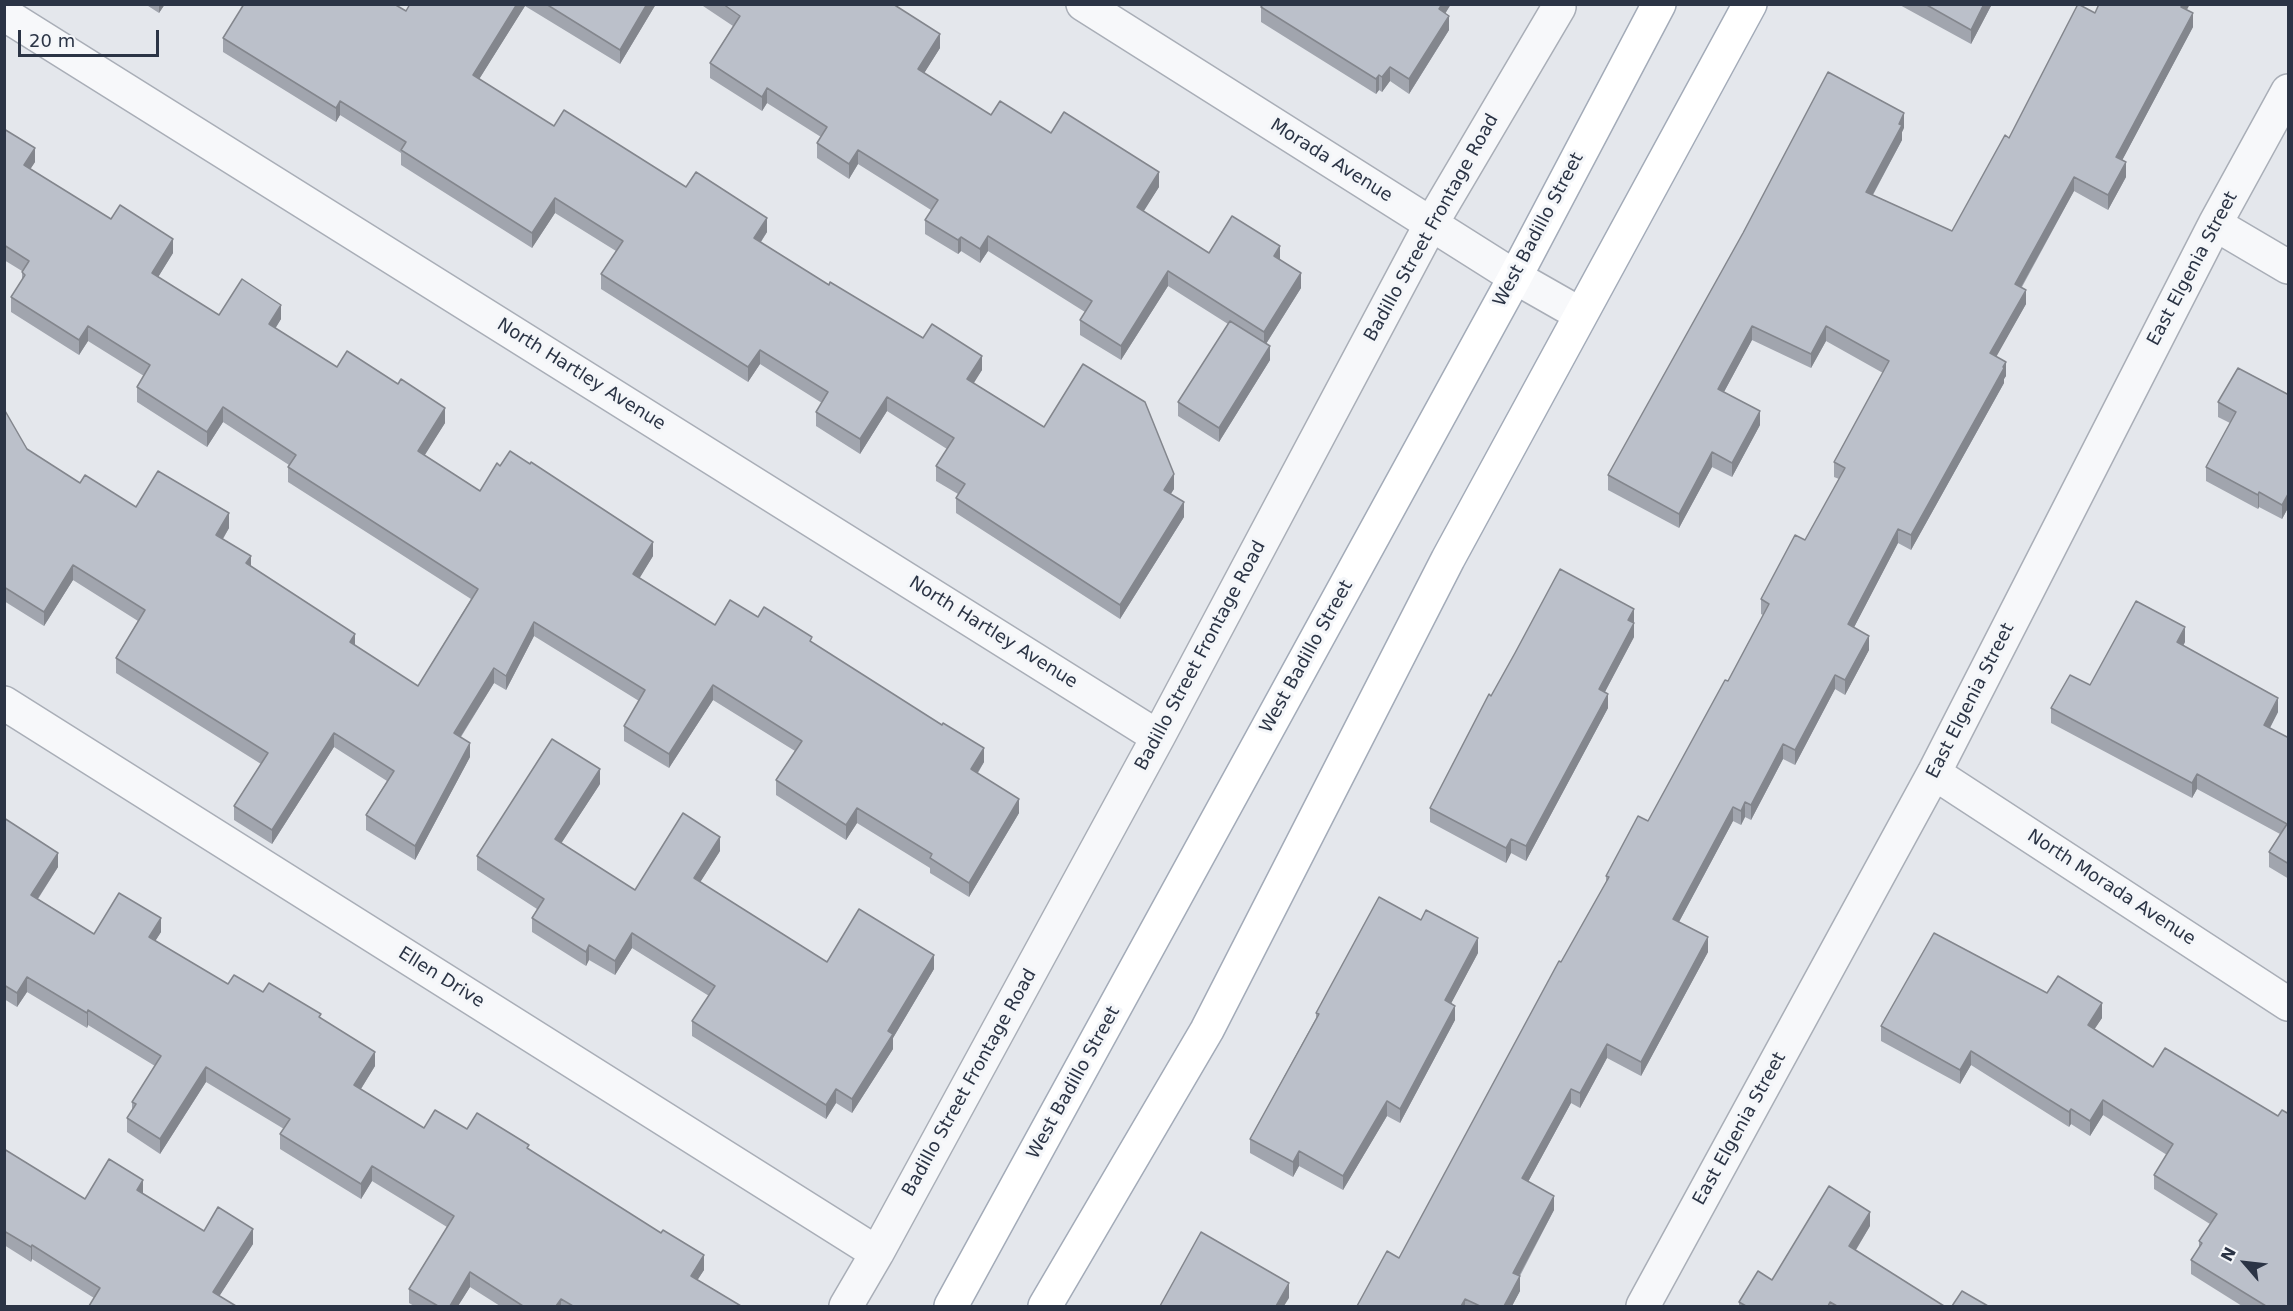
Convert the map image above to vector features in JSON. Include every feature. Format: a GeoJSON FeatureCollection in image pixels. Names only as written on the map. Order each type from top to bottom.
{"type":"FeatureCollection","features":[{"type":"Feature","properties":{"kind":"main road","name":"West Badillo Street"},"geometry":{"type":"LineString","coordinates":[[951,1306],[1515,277],[1659,4]]}},
{"type":"Feature","properties":{"kind":"main road"},"geometry":{"type":"LineString","coordinates":[[1045,1306],[1207,1030],[1448,559],[1750,4]]}},
{"type":"Feature","properties":{"kind":"street","name":"Morada Avenue"},"geometry":{"type":"LineString","coordinates":[[1083,4],[1515,277],[1580,314]]}},
{"type":"Feature","properties":{"kind":"street","name":"Badillo Street Frontage Road"},"geometry":{"type":"LineString","coordinates":[[846,1306],[878,1253],[1158,737],[1431,224],[1559,7]]}},
{"type":"Feature","properties":{"kind":"street","name":"North Hartley Avenue"},"geometry":{"type":"LineString","coordinates":[[4,14],[1158,737]]}},
{"type":"Feature","properties":{"kind":"street","name":"East Elgenia Street"},"geometry":{"type":"LineString","coordinates":[[1643,1306],[1934,773],[2215,224],[2289,91]]}},
{"type":"Feature","properties":{"kind":"street"},"geometry":{"type":"LineString","coordinates":[[2215,224],[2289,267]]}},
{"type":"Feature","properties":{"kind":"street","name":"Ellen Drive"},"geometry":{"type":"LineString","coordinates":[[4,703],[878,1253]]}},
{"type":"Feature","properties":{"kind":"street","name":"North Morada Avenue"},"geometry":{"type":"LineString","coordinates":[[1934,773],[2289,1004]]}},
{"type":"Feature","properties":{"kind":"building"},"geometry":{"type":"Polygon","coordinates":[[[244,4],[394,4],[406,11],[410,4],[517,4],[473,75],[554,126],[564,110],[686,187],[696,172],[767,218],[754,238],[829,285],[830,282],[923,338],[932,324],[982,356],[967,379],[1044,427],[1083,364],[1145,402],[1174,474],[1164,490],[1184,502],[1120,605],[956,498],[965,484],[936,466],[954,438],[887,397],[860,439],[816,412],[828,392],[760,350],[748,367],[601,274],[623,241],[555,198],[532,233],[401,150],[406,142],[340,101],[336,108],[223,38],[244,4]]]}},
{"type":"Feature","properties":{"kind":"building"},"geometry":{"type":"Polygon","coordinates":[[[546,4],[647,4],[620,50],[546,4]]]}},
{"type":"Feature","properties":{"kind":"building"},"geometry":{"type":"Polygon","coordinates":[[[723,4],[893,4],[940,34],[918,69],[991,115],[1000,101],[1051,133],[1064,112],[1159,172],[1137,207],[1209,253],[1232,216],[1280,246],[1274,256],[1301,273],[1264,332],[1168,271],[1121,346],[1080,320],[1092,301],[988,236],[980,249],[961,237],[958,240],[925,220],[938,200],[858,150],[849,164],[817,143],[827,127],[767,88],[762,97],[710,63],[740,16],[723,4]]]}},
{"type":"Feature","properties":{"kind":"building"},"geometry":{"type":"Polygon","coordinates":[[[1263,4],[1442,4],[1439,9],[1449,16],[1409,79],[1390,67],[1382,77],[1379,75],[1376,79],[1261,7],[1263,4]]]}},
{"type":"Feature","properties":{"kind":"building"},"geometry":{"type":"Polygon","coordinates":[[[1925,4],[1984,4],[1971,30],[1925,4]]]}},
{"type":"Feature","properties":{"kind":"building"},"geometry":{"type":"Polygon","coordinates":[[[2078,4],[2095,13],[2099,4],[2182,4],[2181,7],[2193,13],[2116,157],[2126,162],[2108,195],[2074,177],[2015,284],[2026,290],[1990,353],[2006,362],[2004,368],[1911,535],[1898,529],[1848,624],[1869,636],[1845,680],[1835,675],[1795,750],[1783,744],[1751,805],[1745,802],[1741,811],[1733,807],[1673,919],[1708,937],[1641,1062],[1607,1044],[1580,1093],[1571,1089],[1522,1178],[1554,1196],[1513,1273],[1520,1276],[1504,1306],[1480,1306],[1465,1299],[1461,1306],[1357,1306],[1387,1251],[1399,1258],[1559,961],[1561,962],[1609,877],[1606,876],[1638,816],[1648,821],[1725,680],[1728,681],[1769,604],[1761,599],[1795,535],[1805,540],[1845,468],[1834,462],[1889,361],[1826,326],[1811,354],[1752,326],[1718,389],[1760,411],[1732,463],[1712,452],[1679,514],[1608,475],[1743,233],[1828,72],[1904,113],[1899,124],[1902,125],[1866,192],[1952,231],[2005,135],[2009,138],[2078,4]]]}},
{"type":"Feature","properties":{"kind":"building"},"geometry":{"type":"Polygon","coordinates":[[[4,129],[35,148],[24,165],[111,219],[120,205],[173,239],[152,273],[219,315],[242,279],[281,305],[269,324],[337,367],[347,351],[398,384],[401,379],[445,408],[418,451],[480,491],[497,463],[500,466],[510,451],[530,464],[531,462],[653,542],[633,574],[715,625],[730,600],[758,617],[764,607],[812,637],[810,641],[942,725],[943,723],[984,748],[971,769],[1019,799],[969,883],[930,858],[932,854],[857,808],[846,825],[776,780],[802,741],[713,685],[669,754],[624,726],[645,690],[534,622],[506,676],[494,668],[454,733],[470,743],[415,846],[366,815],[394,771],[334,733],[272,830],[234,806],[268,753],[116,658],[145,610],[73,565],[44,612],[4,587],[4,409],[27,449],[80,483],[85,475],[136,507],[158,471],[229,513],[216,535],[251,556],[246,563],[355,634],[350,642],[418,686],[478,589],[288,467],[296,455],[223,407],[207,432],[137,387],[150,365],[88,326],[79,340],[11,297],[25,275],[22,272],[29,261],[4,245],[4,129]]]}},
{"type":"Feature","properties":{"kind":"building"},"geometry":{"type":"Polygon","coordinates":[[[1230,321],[1270,346],[1219,428],[1178,402],[1230,321]]]}},
{"type":"Feature","properties":{"kind":"building"},"geometry":{"type":"Polygon","coordinates":[[[2238,368],[2289,395],[2289,494],[2282,505],[2206,467],[2236,412],[2218,402],[2238,368]]]}},
{"type":"Feature","properties":{"kind":"building"},"geometry":{"type":"Polygon","coordinates":[[[1560,569],[1634,609],[1628,620],[1634,623],[1599,689],[1608,694],[1526,846],[1511,839],[1506,848],[1430,808],[1489,694],[1491,696],[1560,569]]]}},
{"type":"Feature","properties":{"kind":"building"},"geometry":{"type":"Polygon","coordinates":[[[2136,601],[2185,627],[2177,642],[2278,698],[2264,725],[2289,738],[2289,864],[2269,852],[2287,824],[2197,774],[2192,783],[2051,708],[2070,675],[2090,685],[2136,601]]]}},
{"type":"Feature","properties":{"kind":"building"},"geometry":{"type":"Polygon","coordinates":[[[552,739],[600,769],[555,839],[635,890],[683,813],[720,837],[694,878],[827,962],[859,909],[934,955],[888,1031],[893,1034],[852,1099],[836,1089],[826,1105],[692,1021],[715,986],[632,933],[615,961],[589,945],[586,952],[532,918],[544,899],[477,856],[552,739]]]}},
{"type":"Feature","properties":{"kind":"building"},"geometry":{"type":"Polygon","coordinates":[[[4,818],[58,853],[31,895],[94,934],[119,893],[161,918],[149,937],[228,984],[234,975],[263,992],[269,983],[321,1014],[319,1017],[375,1052],[354,1085],[424,1128],[435,1110],[467,1129],[477,1113],[529,1145],[527,1148],[661,1233],[663,1230],[704,1255],[691,1276],[741,1306],[573,1306],[561,1299],[556,1306],[523,1306],[470,1272],[450,1306],[438,1306],[409,1289],[454,1216],[372,1166],[361,1184],[280,1134],[290,1119],[206,1067],[160,1139],[127,1118],[136,1104],[132,1102],[161,1056],[88,1010],[87,1013],[27,977],[17,993],[4,985],[4,818]]]}},
{"type":"Feature","properties":{"kind":"building"},"geometry":{"type":"Polygon","coordinates":[[[1379,897],[1421,920],[1426,910],[1478,938],[1445,1000],[1455,1006],[1400,1109],[1387,1101],[1343,1176],[1299,1151],[1293,1162],[1250,1139],[1319,1014],[1316,1013],[1379,897]]]}},
{"type":"Feature","properties":{"kind":"building"},"geometry":{"type":"Polygon","coordinates":[[[1934,933],[2047,993],[2058,976],[2102,1003],[2088,1025],[2153,1067],[2165,1048],[2278,1116],[2282,1110],[2289,1114],[2289,1306],[2266,1306],[2191,1260],[2202,1243],[2199,1241],[2217,1214],[2154,1175],[2173,1144],[2103,1100],[2090,1121],[2071,1109],[2069,1112],[1971,1051],[1960,1070],[1881,1026],[1934,933]]]}},
{"type":"Feature","properties":{"kind":"building"},"geometry":{"type":"Polygon","coordinates":[[[4,1149],[85,1199],[109,1159],[143,1180],[137,1190],[204,1231],[218,1207],[253,1229],[213,1292],[236,1306],[89,1306],[100,1288],[32,1245],[31,1247],[4,1231],[4,1149]]]}},
{"type":"Feature","properties":{"kind":"building"},"geometry":{"type":"Polygon","coordinates":[[[1829,1186],[1870,1212],[1849,1246],[1944,1306],[1837,1306],[1830,1302],[1828,1306],[1746,1306],[1739,1302],[1758,1271],[1772,1280],[1829,1186]]]}},
{"type":"Feature","properties":{"kind":"building"},"geometry":{"type":"Polygon","coordinates":[[[1201,1232],[1289,1283],[1276,1306],[1160,1306],[1201,1232]]]}},
{"type":"Feature","properties":{"kind":"building"},"geometry":{"type":"Polygon","coordinates":[[[1962,1291],[1988,1306],[1952,1306],[1962,1291]]]}}]}
